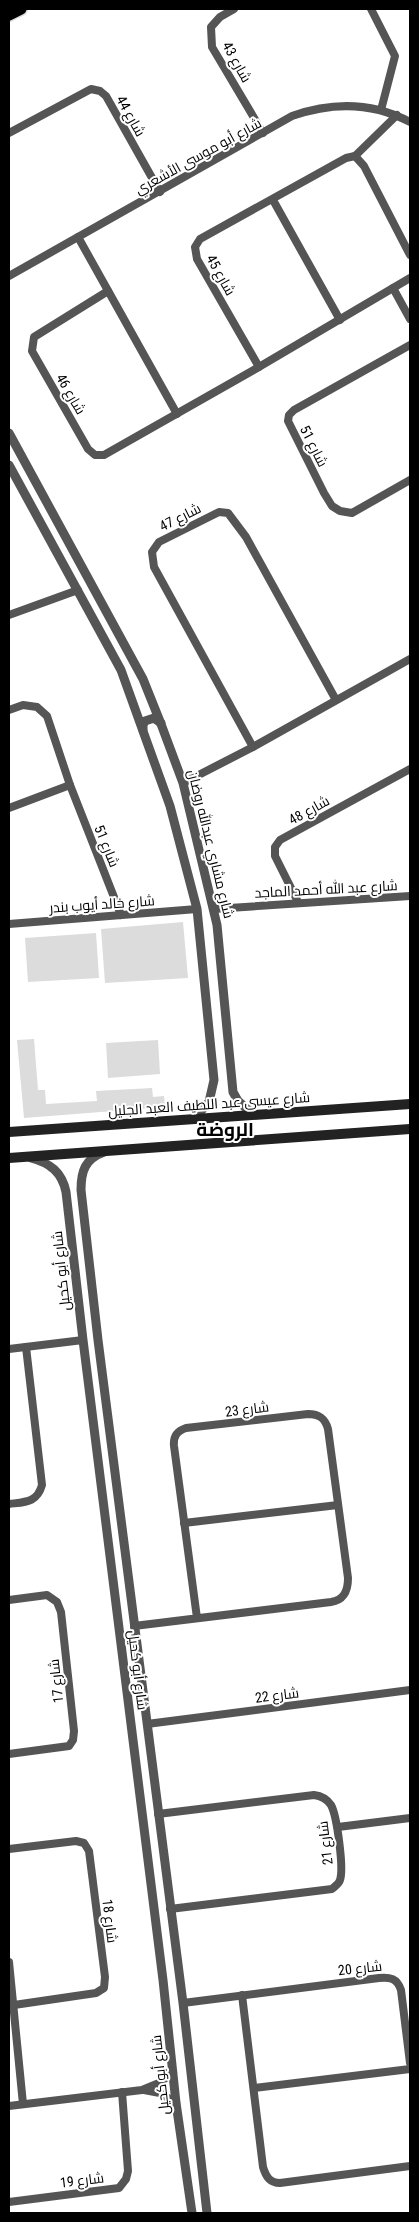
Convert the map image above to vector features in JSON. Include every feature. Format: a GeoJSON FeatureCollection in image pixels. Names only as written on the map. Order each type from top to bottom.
{"type":"FeatureCollection","features":[{"type":"Feature","properties":{"kind":"main road"},"geometry":{"type":"LineString","coordinates":[[9,15],[21,9]]}},
{"type":"Feature","properties":{"kind":"main road","name":"شارع عيسى عبد اللطيف العبد الجليل"},"geometry":{"type":"LineString","coordinates":[[9,1132],[410,1104]]}},
{"type":"Feature","properties":{"kind":"main road"},"geometry":{"type":"LineString","coordinates":[[9,1158],[410,1129]]}},
{"type":"Feature","properties":{"kind":"street","name":"شارع 43"},"geometry":{"type":"LineString","coordinates":[[234,9],[220,17],[211,27],[212,47],[263,134]]}},
{"type":"Feature","properties":{"kind":"street"},"geometry":{"type":"LineString","coordinates":[[371,9],[395,56],[381,110]]}},
{"type":"Feature","properties":{"kind":"street","name":"شارع 44"},"geometry":{"type":"LineString","coordinates":[[9,134],[91,89],[100,91],[106,96],[160,192]]}},
{"type":"Feature","properties":{"kind":"street","name":"شارع أبو موسى الأشعري"},"geometry":{"type":"LineString","coordinates":[[9,276],[292,116],[315,108],[356,106],[398,115],[410,122]]}},
{"type":"Feature","properties":{"kind":"street","name":"شارع 45"},"geometry":{"type":"LineString","coordinates":[[259,367],[197,259],[195,248],[200,239],[346,158],[356,156],[398,115]]}},
{"type":"Feature","properties":{"kind":"street"},"geometry":{"type":"LineString","coordinates":[[356,156],[364,166],[410,255]]}},
{"type":"Feature","properties":{"kind":"street"},"geometry":{"type":"LineString","coordinates":[[273,200],[340,320]]}},
{"type":"Feature","properties":{"kind":"street"},"geometry":{"type":"LineString","coordinates":[[78,237],[177,414]]}},
{"type":"Feature","properties":{"kind":"street","name":"شارع 46"},"geometry":{"type":"LineString","coordinates":[[108,291],[34,337],[32,351],[88,449],[94,455],[104,455],[410,278]]}},
{"type":"Feature","properties":{"kind":"street"},"geometry":{"type":"LineString","coordinates":[[393,288],[410,319]]}},
{"type":"Feature","properties":{"kind":"street","name":"شارع 51"},"geometry":{"type":"LineString","coordinates":[[410,344],[294,410],[289,415],[288,421],[332,506],[340,511],[352,513],[410,480]]}},
{"type":"Feature","properties":{"kind":"street","name":"شارع مشاري عبدالله روضان"},"geometry":{"type":"LineString","coordinates":[[9,433],[12,446],[143,679],[162,724],[183,783],[218,925],[233,1092],[238,1101],[253,1114]]}},
{"type":"Feature","properties":{"kind":"street","name":"شارع مشاري عبدالله روضان"},"geometry":{"type":"LineString","coordinates":[[9,465],[121,670],[170,806],[198,909],[214,1080],[212,1092],[204,1110],[194,1119]]}},
{"type":"Feature","properties":{"kind":"street","name":"شارع 47"},"geometry":{"type":"LineString","coordinates":[[254,747],[154,567],[152,552],[159,542],[219,512],[228,512],[246,538],[336,700]]}},
{"type":"Feature","properties":{"kind":"street"},"geometry":{"type":"LineString","coordinates":[[9,615],[78,590]]}},
{"type":"Feature","properties":{"kind":"street"},"geometry":{"type":"LineString","coordinates":[[183,783],[254,747],[410,659]]}},
{"type":"Feature","properties":{"kind":"street"},"geometry":{"type":"LineString","coordinates":[[134,707],[143,710],[150,706],[152,702]]}},
{"type":"Feature","properties":{"kind":"street","name":"شارع 51"},"geometry":{"type":"LineString","coordinates":[[9,710],[23,705],[37,706],[48,716],[70,785],[122,916]]}},
{"type":"Feature","properties":{"kind":"street"},"geometry":{"type":"LineString","coordinates":[[143,730],[145,721],[149,719],[154,718],[162,724]]}},
{"type":"Feature","properties":{"kind":"street","name":"شارع 48"},"geometry":{"type":"LineString","coordinates":[[298,902],[275,856],[275,847],[280,840],[410,770]]}},
{"type":"Feature","properties":{"kind":"street"},"geometry":{"type":"LineString","coordinates":[[9,808],[70,785]]}},
{"type":"Feature","properties":{"kind":"street","name":"شارع عبد الله أحمد الماجد"},"geometry":{"type":"LineString","coordinates":[[214,909],[410,896]]}},
{"type":"Feature","properties":{"kind":"street","name":"شارع خالد أيوب بندر"},"geometry":{"type":"LineString","coordinates":[[9,924],[198,909]]}},
{"type":"Feature","properties":{"kind":"street"},"geometry":{"type":"LineString","coordinates":[[207,1007],[215,1012],[224,1004]]}},
{"type":"Feature","properties":{"kind":"street","name":"شارع أبو كحيل"},"geometry":{"type":"LineString","coordinates":[[109,1150],[91,1158],[85,1165],[81,1181],[82,1198],[122,1537],[183,2003],[207,2213]]}},
{"type":"Feature","properties":{"kind":"street","name":"شارع أبو كحيل"},"geometry":{"type":"LineString","coordinates":[[20,1157],[38,1160],[54,1168],[63,1181],[67,1200],[161,1961],[176,2103],[192,2213]]}},
{"type":"Feature","properties":{"kind":"street"},"geometry":{"type":"LineString","coordinates":[[67,1200],[74,1196],[82,1198]]}},
{"type":"Feature","properties":{"kind":"street"},"geometry":{"type":"LineString","coordinates":[[9,1349],[83,1340]]}},
{"type":"Feature","properties":{"kind":"street"},"geometry":{"type":"LineString","coordinates":[[9,1504],[33,1501],[39,1494],[42,1485],[26,1347]]}},
{"type":"Feature","properties":{"kind":"street","name":"شارع 23"},"geometry":{"type":"LineString","coordinates":[[134,1626],[331,1602],[342,1599],[348,1588],[348,1578],[328,1429],[325,1420],[320,1416],[308,1414],[182,1429],[177,1432],[174,1438],[197,1618]]}},
{"type":"Feature","properties":{"kind":"street"},"geometry":{"type":"LineString","coordinates":[[184,1523],[338,1505]]}},
{"type":"Feature","properties":{"kind":"street"},"geometry":{"type":"LineString","coordinates":[[106,1518],[115,1521],[120,1516]]}},
{"type":"Feature","properties":{"kind":"street"},"geometry":{"type":"LineString","coordinates":[[108,1538],[113,1533],[122,1537]]}},
{"type":"Feature","properties":{"kind":"street","name":"شارع 17"},"geometry":{"type":"LineString","coordinates":[[9,1600],[47,1595],[56,1602],[61,1612],[74,1731],[73,1740],[69,1746],[9,1754]]}},
{"type":"Feature","properties":{"kind":"street","name":"شارع 22"},"geometry":{"type":"LineString","coordinates":[[147,1724],[410,1690]]}},
{"type":"Feature","properties":{"kind":"street"},"geometry":{"type":"LineString","coordinates":[[137,1770],[144,1775],[151,1772],[152,1768]]}},
{"type":"Feature","properties":{"kind":"street"},"geometry":{"type":"LineString","coordinates":[[140,1790],[148,1785],[155,1789]]}},
{"type":"Feature","properties":{"kind":"street","name":"شارع 21"},"geometry":{"type":"LineString","coordinates":[[158,1814],[314,1795],[324,1798],[330,1804],[338,1827],[341,1877],[337,1885],[332,1889],[170,1909]]}},
{"type":"Feature","properties":{"kind":"street"},"geometry":{"type":"LineString","coordinates":[[338,1827],[410,1818]]}},
{"type":"Feature","properties":{"kind":"street","name":"شارع 18"},"geometry":{"type":"LineString","coordinates":[[9,1849],[76,1841],[84,1843],[89,1851],[104,1977],[104,1988],[96,1993],[14,2005]]}},
{"type":"Feature","properties":{"kind":"street"},"geometry":{"type":"LineString","coordinates":[[161,1961],[171,1964],[176,1957]]}},
{"type":"Feature","properties":{"kind":"street"},"geometry":{"type":"LineString","coordinates":[[9,1962],[23,2104]]}},
{"type":"Feature","properties":{"kind":"street"},"geometry":{"type":"LineString","coordinates":[[163,1980],[168,1972],[172,1971],[179,1976]]}},
{"type":"Feature","properties":{"kind":"street","name":"شارع 20"},"geometry":{"type":"LineString","coordinates":[[183,2003],[379,1978],[393,1979],[399,1984],[401,1990],[410,2063]]}},
{"type":"Feature","properties":{"kind":"street"},"geometry":{"type":"LineString","coordinates":[[242,1995],[263,2167],[266,2176],[272,2181],[280,2182],[410,2166]]}},
{"type":"Feature","properties":{"kind":"street"},"geometry":{"type":"LineString","coordinates":[[254,2088],[410,2069]]}},
{"type":"Feature","properties":{"kind":"street"},"geometry":{"type":"LineString","coordinates":[[142,2090],[159,2083],[173,2072]]}},
{"type":"Feature","properties":{"kind":"street"},"geometry":{"type":"LineString","coordinates":[[9,2106],[142,2090],[160,2093],[176,2103]]}},
{"type":"Feature","properties":{"kind":"street","name":"شارع 19"},"geometry":{"type":"LineString","coordinates":[[9,2202],[119,2188],[126,2179],[128,2171],[122,2092]]}},
{"type":"Feature","properties":{"kind":"shaded area"},"geometry":{"type":"Polygon","coordinates":[[[183,922],[188,978],[105,983],[101,929],[183,922]]]}},
{"type":"Feature","properties":{"kind":"shaded area"},"geometry":{"type":"Polygon","coordinates":[[[96,933],[99,978],[28,982],[25,938],[96,933]]]}},
{"type":"Feature","properties":{"kind":"shaded area"},"geometry":{"type":"Polygon","coordinates":[[[34,1039],[38,1090],[45,1090],[46,1104],[97,1101],[96,1091],[152,1088],[153,1097],[164,1096],[165,1107],[24,1118],[17,1040],[34,1039]]]}},
{"type":"Feature","properties":{"kind":"shaded area"},"geometry":{"type":"Polygon","coordinates":[[[158,1040],[160,1074],[108,1078],[106,1043],[158,1040]]]}},
{"type":"Feature","properties":{"kind":"district","name":"الروضة"},"geometry":{"type":"Point","coordinates":[225,1129]}}]}
